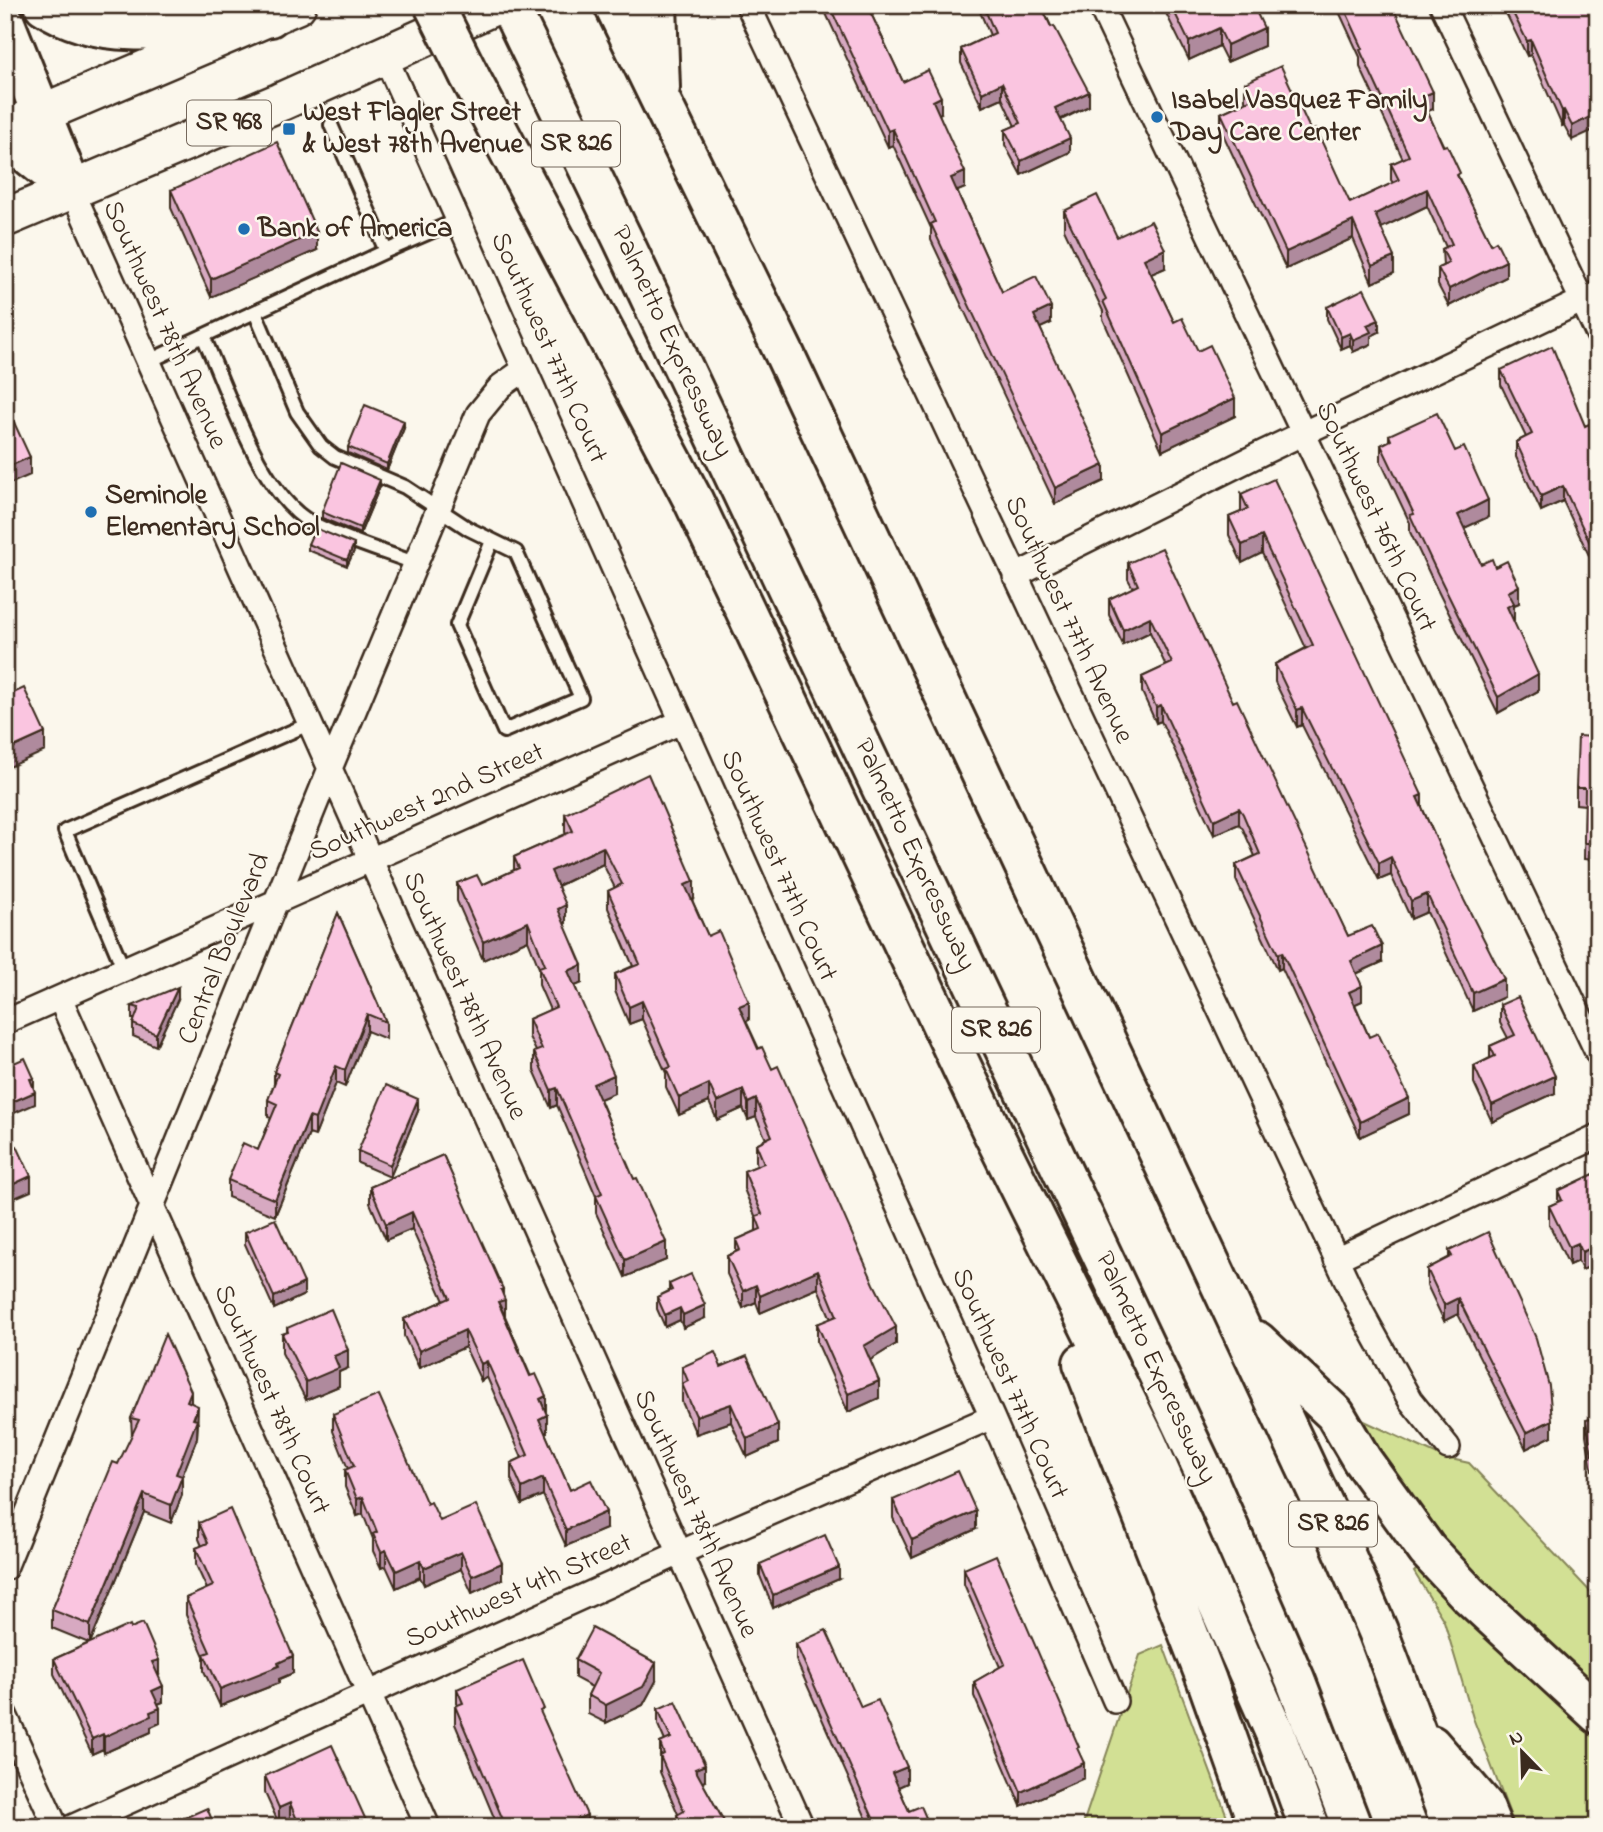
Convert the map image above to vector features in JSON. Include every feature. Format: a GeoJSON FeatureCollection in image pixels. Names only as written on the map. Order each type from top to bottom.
{"type":"FeatureCollection","features":[{"type":"Feature","properties":{"kind":"highway"},"geometry":{"type":"LineString","coordinates":[[44,5],[68,19],[117,32],[283,11]]}},
{"type":"Feature","properties":{"kind":"highway"},"geometry":{"type":"LineString","coordinates":[[434,5],[693,500],[993,1133],[1146,1441],[1275,1733],[1309,1827]]}},
{"type":"Feature","properties":{"kind":"highway","name":"Palmetto Expressway"},"geometry":{"type":"LineString","coordinates":[[509,5],[623,240],[1210,1484],[1295,1679],[1352,1827]]}},
{"type":"Feature","properties":{"kind":"highway"},"geometry":{"type":"LineString","coordinates":[[657,5],[661,104]]}},
{"type":"Feature","properties":{"kind":"highway","name":"SR 826"},"geometry":{"type":"LineString","coordinates":[[615,7],[784,353],[1242,1327],[1327,1512],[1415,1726],[1452,1827]]}},
{"type":"Feature","properties":{"kind":"highway"},"geometry":{"type":"LineString","coordinates":[[5,23],[72,190]]}},
{"type":"Feature","properties":{"kind":"highway"},"geometry":{"type":"LineString","coordinates":[[5,136],[72,190]]}},
{"type":"Feature","properties":{"kind":"highway"},"geometry":{"type":"LineString","coordinates":[[993,1133],[1202,1668],[1259,1827]]}},
{"type":"Feature","properties":{"kind":"highway"},"geometry":{"type":"LineString","coordinates":[[1242,1327],[1335,1414],[1362,1460],[1427,1550],[1468,1594],[1598,1714]]}},
{"type":"Feature","properties":{"kind":"highway"},"geometry":{"type":"LineString","coordinates":[[1415,1726],[1483,1805],[1492,1827]]}},
{"type":"Feature","properties":{"kind":"main road","name":"SR 968"},"geometry":{"type":"LineString","coordinates":[[5,218],[385,56],[496,5]]}},
{"type":"Feature","properties":{"kind":"main road"},"geometry":{"type":"LineString","coordinates":[[5,129],[283,11]]}},
{"type":"Feature","properties":{"kind":"street","name":"Southwest 77th Avenue"},"geometry":{"type":"LineString","coordinates":[[748,5],[1336,1259],[1410,1400],[1448,1447]]}},
{"type":"Feature","properties":{"kind":"street","name":"Southwest 76th Court"},"geometry":{"type":"LineString","coordinates":[[1100,5],[1598,1054]]}},
{"type":"Feature","properties":{"kind":"street"},"geometry":{"type":"LineString","coordinates":[[1442,5],[1590,297],[1598,334]]}},
{"type":"Feature","properties":{"kind":"street","name":"Southwest 77th Court"},"geometry":{"type":"LineString","coordinates":[[385,56],[992,1417],[1115,1701]]}},
{"type":"Feature","properties":{"kind":"street","name":"Southwest 78th Avenue"},"geometry":{"type":"LineString","coordinates":[[72,190],[802,1827]]}},
{"type":"Feature","properties":{"kind":"street"},"geometry":{"type":"LineString","coordinates":[[1015,576],[1590,297]]}},
{"type":"Feature","properties":{"kind":"street","name":"Central Boulevard"},"geometry":{"type":"LineString","coordinates":[[5,1568],[331,766],[478,414],[501,386],[525,369]]}},
{"type":"Feature","properties":{"kind":"street","name":"Southwest 2nd Street"},"geometry":{"type":"LineString","coordinates":[[8,1015],[60,998],[276,904],[681,722]]}},
{"type":"Feature","properties":{"kind":"street","name":"Southwest 78th Court"},"geometry":{"type":"LineString","coordinates":[[60,998],[428,1827]]}},
{"type":"Feature","properties":{"kind":"street"},"geometry":{"type":"LineString","coordinates":[[1336,1259],[1598,1136]]}},
{"type":"Feature","properties":{"kind":"street","name":"Southwest 4th Street"},"geometry":{"type":"LineString","coordinates":[[72,1827],[680,1553],[992,1417]]}},
{"type":"Feature","properties":{"kind":"street"},"geometry":{"type":"LineString","coordinates":[[5,1715],[56,1827]]}},
{"type":"Feature","properties":{"kind":"lane"},"geometry":{"type":"LineString","coordinates":[[331,125],[386,251]]}},
{"type":"Feature","properties":{"kind":"lane"},"geometry":{"type":"LineString","coordinates":[[147,362],[458,220]]}},
{"type":"Feature","properties":{"kind":"lane"},"geometry":{"type":"LineString","coordinates":[[255,312],[296,412],[321,446],[335,457],[405,487],[440,507],[469,529],[516,552],[581,698],[505,731],[457,625],[492,541]]}},
{"type":"Feature","properties":{"kind":"lane"},"geometry":{"type":"LineString","coordinates":[[203,336],[263,469],[291,508],[312,523],[417,564]]}},
{"type":"Feature","properties":{"kind":"lane"},"geometry":{"type":"LineString","coordinates":[[124,970],[65,831],[311,723]]}},
{"type":"Feature","properties":{"kind":"green space"},"geometry":{"type":"Polygon","coordinates":[[[1360,1419],[1442,1457],[1469,1463],[1598,1600],[1598,1693],[1475,1580],[1394,1478],[1360,1419]]]}},
{"type":"Feature","properties":{"kind":"green space"},"geometry":{"type":"Polygon","coordinates":[[[1423,1563],[1598,1727],[1598,1827],[1515,1827],[1473,1718],[1444,1621],[1414,1572],[1423,1563]]]}},
{"type":"Feature","properties":{"kind":"green space"},"geometry":{"type":"Polygon","coordinates":[[[1163,1645],[1231,1827],[1082,1827],[1140,1655],[1163,1645]]]}},
{"type":"Feature","properties":{"kind":"building"},"geometry":{"type":"Polygon","coordinates":[[[829,5],[867,5],[903,82],[928,70],[941,97],[933,101],[965,172],[951,178],[1002,292],[1036,276],[1051,307],[1034,315],[1104,465],[1055,488],[931,224],[935,222],[893,129],[888,131],[829,5]]]}},
{"type":"Feature","properties":{"kind":"building"},"geometry":{"type":"Polygon","coordinates":[[[983,5],[1041,5],[1089,92],[1055,108],[1070,138],[1021,161],[1005,130],[1021,123],[1002,83],[982,93],[961,49],[995,33],[983,5]]]}},
{"type":"Feature","properties":{"kind":"building"},"geometry":{"type":"Polygon","coordinates":[[[1171,5],[1253,5],[1264,28],[1227,45],[1219,28],[1189,42],[1171,5]]]}},
{"type":"Feature","properties":{"kind":"building"},"geometry":{"type":"Polygon","coordinates":[[[1343,5],[1392,5],[1433,92],[1421,97],[1443,146],[1447,145],[1460,173],[1457,175],[1491,244],[1496,241],[1506,261],[1449,289],[1438,268],[1449,263],[1442,249],[1452,244],[1427,189],[1375,214],[1394,257],[1372,266],[1353,221],[1286,252],[1221,113],[1252,99],[1245,83],[1281,66],[1311,131],[1316,129],[1350,203],[1399,180],[1391,164],[1409,156],[1360,50],[1363,49],[1343,5]]]}},
{"type":"Feature","properties":{"kind":"building"},"geometry":{"type":"Polygon","coordinates":[[[1509,5],[1590,5],[1598,20],[1598,113],[1572,126],[1564,110],[1562,111],[1531,40],[1527,41],[1509,5]]]}},
{"type":"Feature","properties":{"kind":"building","name":"Bank of America"},"geometry":{"type":"Polygon","coordinates":[[[277,142],[317,232],[211,279],[171,190],[277,142]]]}},
{"type":"Feature","properties":{"kind":"building"},"geometry":{"type":"Polygon","coordinates":[[[1598,174],[1598,188],[1592,176],[1598,174]]]}},
{"type":"Feature","properties":{"kind":"building"},"geometry":{"type":"Polygon","coordinates":[[[1097,195],[1117,237],[1151,221],[1165,249],[1144,259],[1174,322],[1182,318],[1198,351],[1210,345],[1235,398],[1162,433],[1103,301],[1106,299],[1064,211],[1097,195]]]}},
{"type":"Feature","properties":{"kind":"building"},"geometry":{"type":"Polygon","coordinates":[[[1364,289],[1379,320],[1367,325],[1371,332],[1353,340],[1350,333],[1341,337],[1327,307],[1364,289]]]}},
{"type":"Feature","properties":{"kind":"building"},"geometry":{"type":"Polygon","coordinates":[[[1552,346],[1585,426],[1589,424],[1598,443],[1597,558],[1563,486],[1541,496],[1516,442],[1532,434],[1501,370],[1552,346]]]}},
{"type":"Feature","properties":{"kind":"building"},"geometry":{"type":"Polygon","coordinates":[[[5,403],[30,457],[5,468],[5,403]]]}},
{"type":"Feature","properties":{"kind":"building"},"geometry":{"type":"Polygon","coordinates":[[[365,405],[404,421],[387,464],[348,447],[365,405]]]}},
{"type":"Feature","properties":{"kind":"building"},"geometry":{"type":"Polygon","coordinates":[[[1437,413],[1455,451],[1464,447],[1488,500],[1458,515],[1481,564],[1492,559],[1495,567],[1507,561],[1519,586],[1508,592],[1514,603],[1507,607],[1538,674],[1498,697],[1410,515],[1414,514],[1381,445],[1391,440],[1389,435],[1437,413]]]}},
{"type":"Feature","properties":{"kind":"building"},"geometry":{"type":"Polygon","coordinates":[[[341,463],[380,480],[360,528],[322,512],[341,463]]]}},
{"type":"Feature","properties":{"kind":"building"},"geometry":{"type":"Polygon","coordinates":[[[1274,479],[1422,795],[1417,797],[1464,900],[1504,979],[1473,993],[1427,894],[1411,901],[1391,857],[1379,863],[1302,708],[1297,710],[1275,664],[1313,645],[1262,536],[1242,545],[1229,517],[1248,509],[1241,494],[1274,479]]]}},
{"type":"Feature","properties":{"kind":"building"},"geometry":{"type":"Polygon","coordinates":[[[315,528],[354,544],[347,560],[308,544],[315,528]]]}},
{"type":"Feature","properties":{"kind":"building"},"geometry":{"type":"Polygon","coordinates":[[[1162,548],[1233,702],[1237,700],[1348,936],[1372,926],[1382,946],[1351,961],[1362,986],[1349,992],[1369,1037],[1378,1033],[1409,1098],[1360,1122],[1282,952],[1278,954],[1236,865],[1260,854],[1243,814],[1239,808],[1214,820],[1161,705],[1156,707],[1142,677],[1172,663],[1150,617],[1123,630],[1109,599],[1138,585],[1128,563],[1162,548]]]}},
{"type":"Feature","properties":{"kind":"building"},"geometry":{"type":"Polygon","coordinates":[[[24,688],[45,733],[5,751],[5,697],[24,688]]]}},
{"type":"Feature","properties":{"kind":"building"},"geometry":{"type":"Polygon","coordinates":[[[1596,725],[1598,843],[1584,843],[1585,788],[1576,788],[1578,736],[1595,737],[1596,725]]]}},
{"type":"Feature","properties":{"kind":"building"},"geometry":{"type":"Polygon","coordinates":[[[648,774],[694,881],[685,885],[708,936],[719,931],[749,1002],[739,1006],[758,1049],[762,1047],[772,1069],[778,1066],[874,1284],[896,1327],[864,1346],[879,1381],[848,1394],[817,1324],[837,1316],[818,1270],[760,1296],[756,1285],[743,1291],[727,1256],[740,1250],[736,1240],[761,1229],[756,1216],[762,1214],[744,1171],[764,1163],[756,1144],[772,1136],[756,1099],[748,1103],[743,1090],[717,1102],[709,1084],[679,1098],[666,1069],[671,1067],[642,1001],[629,1007],[615,974],[640,964],[608,891],[622,884],[603,847],[551,871],[566,905],[558,909],[582,965],[568,971],[614,1075],[593,1084],[634,1179],[637,1178],[666,1242],[625,1260],[596,1196],[602,1193],[557,1088],[551,1090],[534,1052],[542,1049],[529,1019],[556,1007],[539,967],[545,965],[528,922],[483,942],[457,883],[477,875],[482,885],[519,868],[514,857],[573,831],[565,814],[648,774]]]}},
{"type":"Feature","properties":{"kind":"building"},"geometry":{"type":"Polygon","coordinates":[[[338,913],[386,1022],[367,1014],[345,1070],[336,1066],[315,1119],[309,1117],[275,1200],[228,1180],[243,1143],[258,1150],[277,1104],[268,1100],[278,1074],[274,1072],[338,913]]]}},
{"type":"Feature","properties":{"kind":"building"},"geometry":{"type":"Polygon","coordinates":[[[178,987],[156,1034],[133,1024],[139,1008],[132,1006],[178,987]]]}},
{"type":"Feature","properties":{"kind":"building"},"geometry":{"type":"Polygon","coordinates":[[[1518,997],[1555,1076],[1492,1105],[1474,1066],[1495,1056],[1490,1046],[1515,1035],[1500,1005],[1518,997]]]}},
{"type":"Feature","properties":{"kind":"building"},"geometry":{"type":"Polygon","coordinates":[[[25,1058],[34,1078],[30,1079],[35,1092],[5,1105],[5,1067],[25,1058]]]}},
{"type":"Feature","properties":{"kind":"building"},"geometry":{"type":"Polygon","coordinates":[[[386,1085],[418,1099],[390,1165],[358,1151],[386,1085]]]}},
{"type":"Feature","properties":{"kind":"building"},"geometry":{"type":"Polygon","coordinates":[[[17,1146],[31,1176],[5,1188],[5,1152],[17,1146]]]}},
{"type":"Feature","properties":{"kind":"building"},"geometry":{"type":"Polygon","coordinates":[[[443,1155],[503,1289],[501,1290],[505,1300],[498,1302],[530,1376],[536,1374],[546,1396],[540,1399],[547,1415],[539,1419],[570,1490],[591,1480],[606,1512],[566,1530],[543,1478],[522,1488],[511,1463],[528,1455],[487,1361],[481,1364],[465,1330],[419,1351],[404,1319],[450,1298],[412,1212],[386,1224],[370,1187],[443,1155]]]}},
{"type":"Feature","properties":{"kind":"building"},"geometry":{"type":"Polygon","coordinates":[[[1598,1172],[1598,1245],[1582,1252],[1578,1243],[1569,1247],[1549,1206],[1562,1200],[1558,1191],[1598,1172]]]}},
{"type":"Feature","properties":{"kind":"building"},"geometry":{"type":"Polygon","coordinates":[[[275,1219],[304,1283],[274,1297],[245,1232],[275,1219]]]}},
{"type":"Feature","properties":{"kind":"building"},"geometry":{"type":"Polygon","coordinates":[[[1488,1232],[1536,1338],[1549,1386],[1552,1420],[1526,1433],[1458,1298],[1444,1305],[1427,1269],[1452,1256],[1449,1251],[1488,1232]]]}},
{"type":"Feature","properties":{"kind":"building"},"geometry":{"type":"Polygon","coordinates":[[[691,1274],[705,1305],[683,1315],[680,1308],[665,1315],[657,1297],[672,1290],[669,1284],[691,1274]]]}},
{"type":"Feature","properties":{"kind":"building"},"geometry":{"type":"Polygon","coordinates":[[[331,1309],[348,1350],[334,1356],[339,1368],[306,1382],[282,1334],[288,1332],[287,1328],[331,1309]]]}},
{"type":"Feature","properties":{"kind":"building"},"geometry":{"type":"Polygon","coordinates":[[[165,1334],[191,1391],[187,1401],[198,1406],[193,1419],[197,1420],[176,1474],[182,1476],[171,1505],[144,1494],[90,1625],[52,1610],[113,1462],[118,1464],[139,1420],[131,1418],[165,1334]]]}},
{"type":"Feature","properties":{"kind":"building"},"geometry":{"type":"Polygon","coordinates":[[[715,1352],[721,1367],[747,1356],[778,1425],[747,1439],[731,1404],[696,1416],[682,1384],[688,1381],[682,1367],[715,1352]]]}},
{"type":"Feature","properties":{"kind":"building"},"geometry":{"type":"Polygon","coordinates":[[[379,1395],[427,1504],[431,1502],[440,1521],[476,1505],[502,1563],[472,1576],[461,1552],[424,1568],[420,1560],[396,1571],[386,1550],[381,1552],[373,1534],[377,1532],[363,1497],[357,1499],[345,1470],[354,1466],[333,1414],[379,1395]]]}},
{"type":"Feature","properties":{"kind":"building"},"geometry":{"type":"Polygon","coordinates":[[[1598,1418],[1598,1454],[1592,1455],[1586,1420],[1598,1418]]]}},
{"type":"Feature","properties":{"kind":"building"},"geometry":{"type":"Polygon","coordinates":[[[958,1471],[976,1511],[912,1540],[893,1500],[958,1471]]]}},
{"type":"Feature","properties":{"kind":"building"},"geometry":{"type":"Polygon","coordinates":[[[230,1509],[293,1656],[278,1663],[279,1666],[220,1689],[204,1654],[210,1652],[186,1598],[213,1586],[196,1548],[208,1543],[199,1523],[230,1509]]]}},
{"type":"Feature","properties":{"kind":"building"},"geometry":{"type":"Polygon","coordinates":[[[825,1535],[839,1567],[773,1595],[760,1564],[825,1535]]]}},
{"type":"Feature","properties":{"kind":"building"},"geometry":{"type":"Polygon","coordinates":[[[996,1555],[1084,1763],[1021,1792],[974,1682],[1005,1664],[964,1569],[996,1555]]]}},
{"type":"Feature","properties":{"kind":"building"},"geometry":{"type":"Polygon","coordinates":[[[143,1623],[159,1660],[152,1662],[163,1686],[152,1691],[160,1708],[150,1712],[151,1716],[104,1737],[103,1734],[92,1739],[54,1659],[130,1625],[131,1628],[143,1623]]]}},
{"type":"Feature","properties":{"kind":"building"},"geometry":{"type":"Polygon","coordinates":[[[592,1628],[656,1663],[643,1687],[606,1705],[588,1695],[599,1673],[575,1660],[592,1628]]]}},
{"type":"Feature","properties":{"kind":"building"},"geometry":{"type":"Polygon","coordinates":[[[826,1630],[861,1707],[878,1700],[907,1767],[892,1773],[909,1811],[921,1806],[930,1827],[877,1827],[796,1644],[826,1630]]]}},
{"type":"Feature","properties":{"kind":"building"},"geometry":{"type":"Polygon","coordinates":[[[523,1660],[544,1709],[540,1711],[587,1815],[560,1827],[506,1827],[455,1706],[463,1703],[457,1689],[523,1660]]]}},
{"type":"Feature","properties":{"kind":"building"},"geometry":{"type":"Polygon","coordinates":[[[676,1701],[705,1765],[695,1769],[727,1827],[684,1827],[677,1815],[684,1811],[660,1756],[664,1754],[660,1743],[671,1738],[658,1709],[676,1701]]]}},
{"type":"Feature","properties":{"kind":"building"},"geometry":{"type":"Polygon","coordinates":[[[332,1745],[369,1827],[300,1827],[290,1803],[279,1808],[265,1776],[332,1745]]]}},
{"type":"Feature","properties":{"kind":"building"},"geometry":{"type":"Polygon","coordinates":[[[207,1808],[215,1827],[164,1827],[207,1808]]]}},
{"type":"Feature","properties":{"kind":"place","name":"Isabel Vasquez Family Day Care Center"},"geometry":{"type":"Point","coordinates":[1157,117]}},
{"type":"Feature","properties":{"kind":"place","name":"West Flagler Street & West 78th Avenue"},"geometry":{"type":"Point","coordinates":[289,129]}},
{"type":"Feature","properties":{"kind":"place","name":"Bank of America"},"geometry":{"type":"Point","coordinates":[244,229]}},
{"type":"Feature","properties":{"kind":"place","name":"Seminole Elementary School"},"geometry":{"type":"Point","coordinates":[91,512]}}]}
